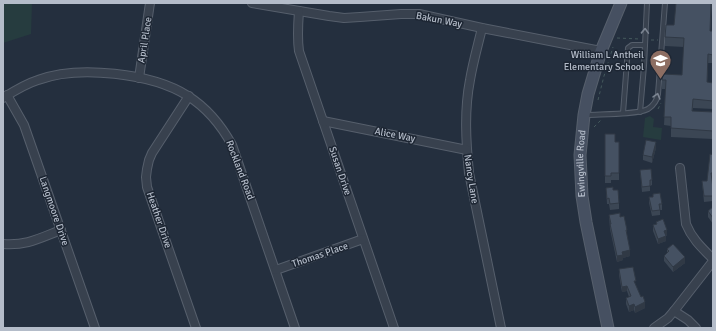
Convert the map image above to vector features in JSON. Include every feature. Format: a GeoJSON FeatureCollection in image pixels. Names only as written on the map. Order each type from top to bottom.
{"type":"FeatureCollection","features":[{"type":"Feature","properties":{"kind":"main road","name":"Ewingville Road"},"geometry":{"type":"LineString","coordinates":[[608,328],[586,222],[582,196],[580,155],[584,115],[588,94],[601,51],[620,3]]}},
{"type":"Feature","properties":{"kind":"street","name":"April Place"},"geometry":{"type":"LineString","coordinates":[[139,78],[150,3]]}},
{"type":"Feature","properties":{"kind":"street","name":"Bakun Way"},"geometry":{"type":"LineString","coordinates":[[252,3],[344,18],[419,14],[601,51]]}},
{"type":"Feature","properties":{"kind":"street","name":"Susan Drive"},"geometry":{"type":"LineString","coordinates":[[299,11],[297,31],[299,51],[394,328]]}},
{"type":"Feature","properties":{"kind":"street","name":"Nancy Lane"},"geometry":{"type":"LineString","coordinates":[[482,28],[469,87],[466,127],[467,150],[469,173],[501,328]]}},
{"type":"Feature","properties":{"kind":"street","name":"Rockland Road"},"geometry":{"type":"LineString","coordinates":[[5,97],[25,85],[51,75],[65,73],[100,73],[155,81],[189,96],[200,104],[225,132],[232,145],[295,328]]}},
{"type":"Feature","properties":{"kind":"street","name":"Heather Drive"},"geometry":{"type":"LineString","coordinates":[[189,96],[152,153],[146,177],[147,187],[196,328]]}},
{"type":"Feature","properties":{"kind":"street","name":"Langmoore Drive"},"geometry":{"type":"LineString","coordinates":[[5,97],[24,125],[95,328]]}},
{"type":"Feature","properties":{"kind":"street","name":"Alice Way"},"geometry":{"type":"LineString","coordinates":[[323,121],[467,150]]}},
{"type":"Feature","properties":{"kind":"street"},"geometry":{"type":"LineString","coordinates":[[654,328],[668,318],[713,260],[694,240],[686,224],[680,168]]}},
{"type":"Feature","properties":{"kind":"street"},"geometry":{"type":"LineString","coordinates":[[3,244],[12,245],[27,243],[61,230]]}},
{"type":"Feature","properties":{"kind":"street","name":"Thomas Place"},"geometry":{"type":"LineString","coordinates":[[276,270],[363,239]]}},
{"type":"Feature","properties":{"kind":"street"},"geometry":{"type":"LineString","coordinates":[[674,311],[688,320],[696,328]]}},
{"type":"Feature","properties":{"kind":"lane"},"geometry":{"type":"LineString","coordinates":[[640,112],[647,3]]}},
{"type":"Feature","properties":{"kind":"lane"},"geometry":{"type":"LineString","coordinates":[[584,115],[640,112],[651,107],[657,99],[665,3]]}},
{"type":"Feature","properties":{"kind":"lane"},"geometry":{"type":"LineString","coordinates":[[624,113],[628,48],[632,44],[645,45]]}},
{"type":"Feature","properties":{"kind":"path"},"geometry":{"type":"LineString","coordinates":[[598,100],[605,71],[614,45]]}},
{"type":"Feature","properties":{"kind":"green space"},"geometry":{"type":"Polygon","coordinates":[[[3,3],[32,3],[31,34],[3,43],[3,3]]]}},
{"type":"Feature","properties":{"kind":"green space"},"geometry":{"type":"Polygon","coordinates":[[[650,116],[654,119],[653,127],[662,128],[661,140],[643,137],[645,118],[650,116]]]}},
{"type":"Feature","properties":{"kind":"building"},"geometry":{"type":"Polygon","coordinates":[[[676,3],[711,3],[710,31],[713,31],[713,55],[708,54],[707,82],[713,83],[713,101],[693,99],[692,111],[713,112],[713,131],[671,128],[671,117],[664,117],[666,80],[662,80],[663,74],[682,75],[684,38],[665,37],[666,25],[674,25],[676,3]]]}},
{"type":"Feature","properties":{"kind":"building"},"geometry":{"type":"Polygon","coordinates":[[[605,134],[615,134],[615,142],[619,142],[619,173],[611,173],[611,176],[605,176],[605,134]]]}},
{"type":"Feature","properties":{"kind":"building"},"geometry":{"type":"Polygon","coordinates":[[[646,140],[656,142],[652,157],[643,155],[646,140]]]}},
{"type":"Feature","properties":{"kind":"building"},"geometry":{"type":"Polygon","coordinates":[[[710,154],[713,155],[713,173],[711,173],[713,196],[704,196],[702,181],[707,181],[710,154]]]}},
{"type":"Feature","properties":{"kind":"building"},"geometry":{"type":"Polygon","coordinates":[[[651,169],[652,180],[650,180],[650,186],[642,187],[640,170],[651,169]]]}},
{"type":"Feature","properties":{"kind":"building"},"geometry":{"type":"Polygon","coordinates":[[[613,187],[613,190],[618,190],[619,203],[610,204],[609,198],[607,199],[606,188],[613,187]]]}},
{"type":"Feature","properties":{"kind":"building"},"geometry":{"type":"Polygon","coordinates":[[[660,193],[662,204],[659,204],[660,210],[652,211],[649,197],[653,197],[653,194],[660,193]]]}},
{"type":"Feature","properties":{"kind":"building"},"geometry":{"type":"Polygon","coordinates":[[[713,207],[713,218],[708,211],[713,207]]]}},
{"type":"Feature","properties":{"kind":"building"},"geometry":{"type":"Polygon","coordinates":[[[620,213],[620,217],[624,216],[630,250],[622,252],[623,255],[617,256],[609,215],[620,213]]]}},
{"type":"Feature","properties":{"kind":"building"},"geometry":{"type":"Polygon","coordinates":[[[663,219],[667,230],[664,231],[666,236],[658,239],[653,225],[657,224],[656,222],[663,219]]]}},
{"type":"Feature","properties":{"kind":"building"},"geometry":{"type":"Polygon","coordinates":[[[673,244],[685,257],[673,267],[664,256],[669,251],[667,249],[673,244]]]}},
{"type":"Feature","properties":{"kind":"building"},"geometry":{"type":"Polygon","coordinates":[[[633,267],[636,281],[634,281],[641,297],[643,296],[645,302],[635,307],[634,304],[629,306],[626,298],[631,296],[627,286],[622,287],[619,269],[633,267]]]}},
{"type":"Feature","properties":{"kind":"place","name":"William L Antheil Elementary School"},"geometry":{"type":"Point","coordinates":[660,80]}}]}
